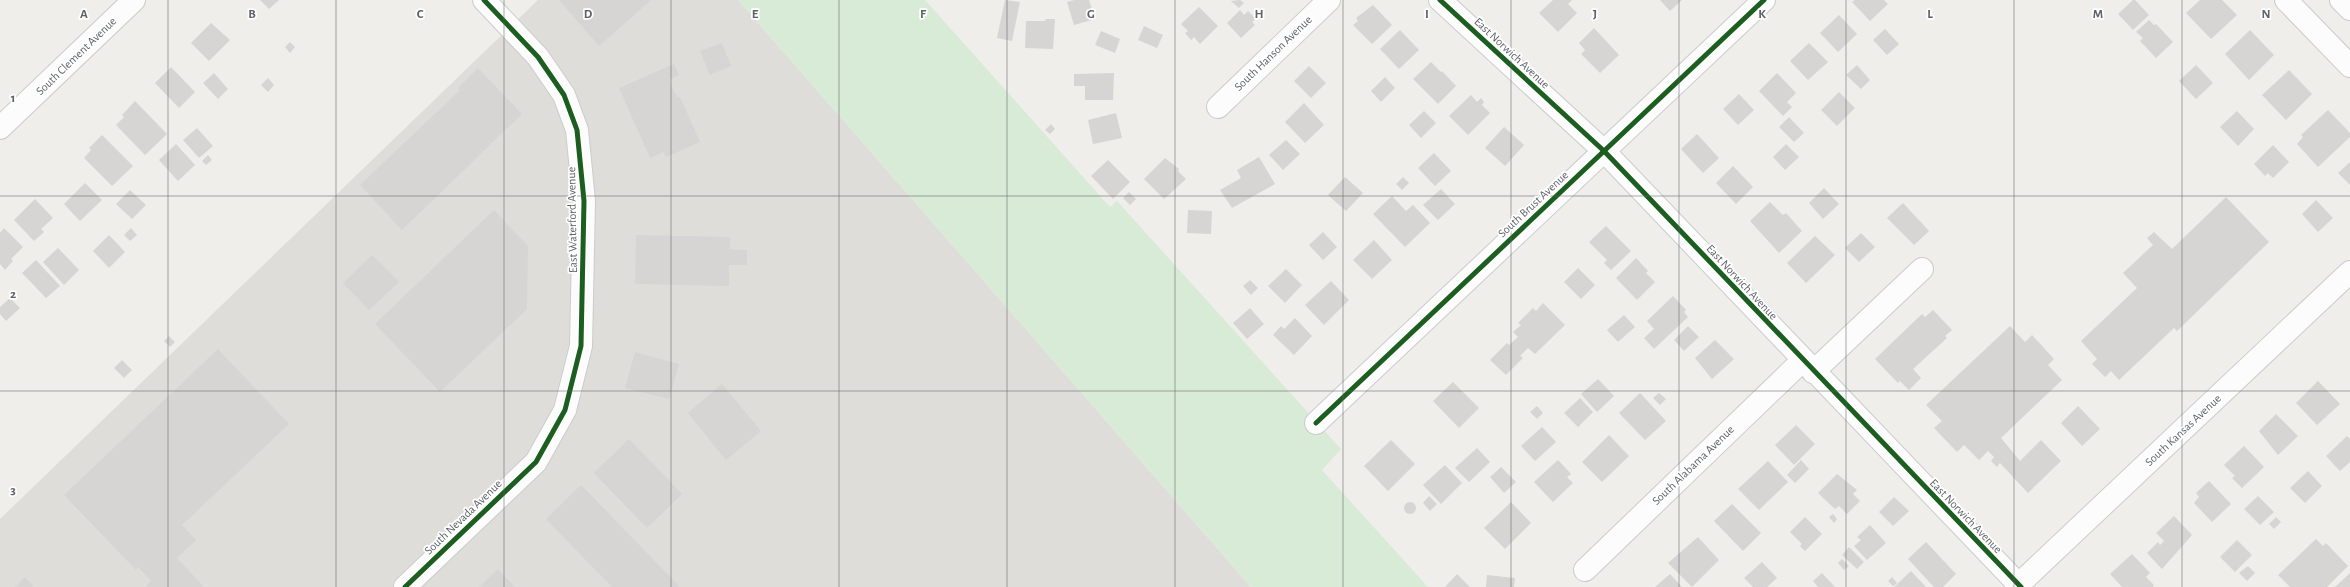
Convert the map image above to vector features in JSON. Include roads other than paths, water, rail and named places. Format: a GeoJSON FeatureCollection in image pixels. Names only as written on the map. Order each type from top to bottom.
{"type":"FeatureCollection","features":[{"type":"Feature","properties":{"kind":"street","name":"South Clement Avenue"},"geometry":{"type":"LineString","coordinates":[[0,128],[134,0]]}},
{"type":"Feature","properties":{"kind":"street","name":"East Waterford Avenue"},"geometry":{"type":"LineString","coordinates":[[484,0],[538,57],[564,95],[577,130],[582,168],[584,201],[581,346],[565,410],[536,462]]}},
{"type":"Feature","properties":{"kind":"street","name":"South Hanson Avenue"},"geometry":{"type":"LineString","coordinates":[[1218,106],[1329,0]]}},
{"type":"Feature","properties":{"kind":"street","name":"East Norwich Avenue"},"geometry":{"type":"LineString","coordinates":[[1440,0],[1604,151],[2019,586]]}},
{"type":"Feature","properties":{"kind":"street","name":"South Brust Avenue"},"geometry":{"type":"LineString","coordinates":[[1316,423],[1764,0]]}},
{"type":"Feature","properties":{"kind":"street"},"geometry":{"type":"LineString","coordinates":[[2286,0],[2350,66]]}},
{"type":"Feature","properties":{"kind":"street"},"geometry":{"type":"LineString","coordinates":[[2341,0],[2350,9]]}},
{"type":"Feature","properties":{"kind":"street","name":"South Alabama Avenue"},"geometry":{"type":"LineString","coordinates":[[1585,570],[1808,366],[1922,269]]}},
{"type":"Feature","properties":{"kind":"street","name":"South Kansas Avenue"},"geometry":{"type":"LineString","coordinates":[[2019,586],[2350,272]]}},
{"type":"Feature","properties":{"kind":"street","name":"South Nevada Avenue"},"geometry":{"type":"LineString","coordinates":[[405,587],[536,462]]}}]}
